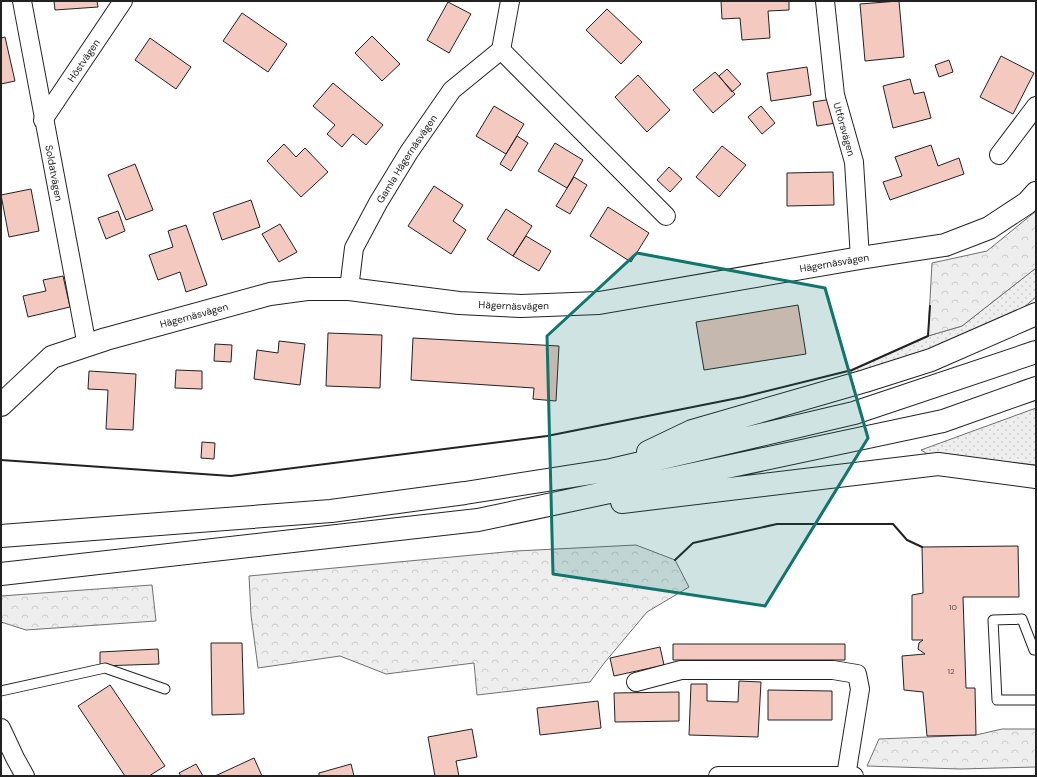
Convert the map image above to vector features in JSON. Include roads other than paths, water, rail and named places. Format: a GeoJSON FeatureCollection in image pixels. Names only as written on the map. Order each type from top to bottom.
{"type":"FeatureCollection","features":[{"type":"Feature","properties":{"kind":"main road","name":"Hägernäsvägen"},"geometry":{"type":"LineString","coordinates":[[1,405],[52,357],[106,339],[270,294],[307,289],[349,289],[459,303],[521,306],[599,303],[860,258],[945,245],[989,228],[1027,203],[1036,193]]}},
{"type":"Feature","properties":{"kind":"main road"},"geometry":{"type":"LineString","coordinates":[[611,470],[692,431],[865,382],[931,360],[1036,314]]}},
{"type":"Feature","properties":{"kind":"main road"},"geometry":{"type":"LineString","coordinates":[[1,536],[331,511],[611,470],[854,413],[1036,352]]}},
{"type":"Feature","properties":{"kind":"main road"},"geometry":{"type":"LineString","coordinates":[[478,520],[943,421],[1036,388]]}},
{"type":"Feature","properties":{"kind":"main road"},"geometry":{"type":"LineString","coordinates":[[1,574],[478,520],[938,464],[1036,477]]}},
{"type":"Feature","properties":{"kind":"street","name":"Soldatvägen"},"geometry":{"type":"LineString","coordinates":[[22,1],[43,120],[87,346]]}},
{"type":"Feature","properties":{"kind":"street","name":"Höstvägen"},"geometry":{"type":"LineString","coordinates":[[43,120],[123,1]]}},
{"type":"Feature","properties":{"kind":"street"},"geometry":{"type":"LineString","coordinates":[[510,1],[501,50],[666,216]]}},
{"type":"Feature","properties":{"kind":"street","name":"Utförsvägen"},"geometry":{"type":"LineString","coordinates":[[825,1],[835,95],[854,162],[860,258]]}},
{"type":"Feature","properties":{"kind":"street","name":"Gamla Hägernäsvägen"},"geometry":{"type":"LineString","coordinates":[[349,289],[354,248],[408,152],[452,90],[501,50]]}},
{"type":"Feature","properties":{"kind":"street"},"geometry":{"type":"LineString","coordinates":[[999,155],[1036,106]]}},
{"type":"Feature","properties":{"kind":"street"},"geometry":{"type":"LineString","coordinates":[[636,682],[681,670],[833,670],[857,674],[860,689],[846,776]]}},
{"type":"Feature","properties":{"kind":"street"},"geometry":{"type":"LineString","coordinates":[[1,728],[25,776]]}},
{"type":"Feature","properties":{"kind":"street"},"geometry":{"type":"LineString","coordinates":[[718,776],[854,776]]}},
{"type":"Feature","properties":{"kind":"lane"},"geometry":{"type":"LineString","coordinates":[[1036,650],[1034,650],[1022,619],[993,620],[997,700],[1036,700]]}},
{"type":"Feature","properties":{"kind":"lane"},"geometry":{"type":"LineString","coordinates":[[1,691],[105,668],[165,689]]}}]}
